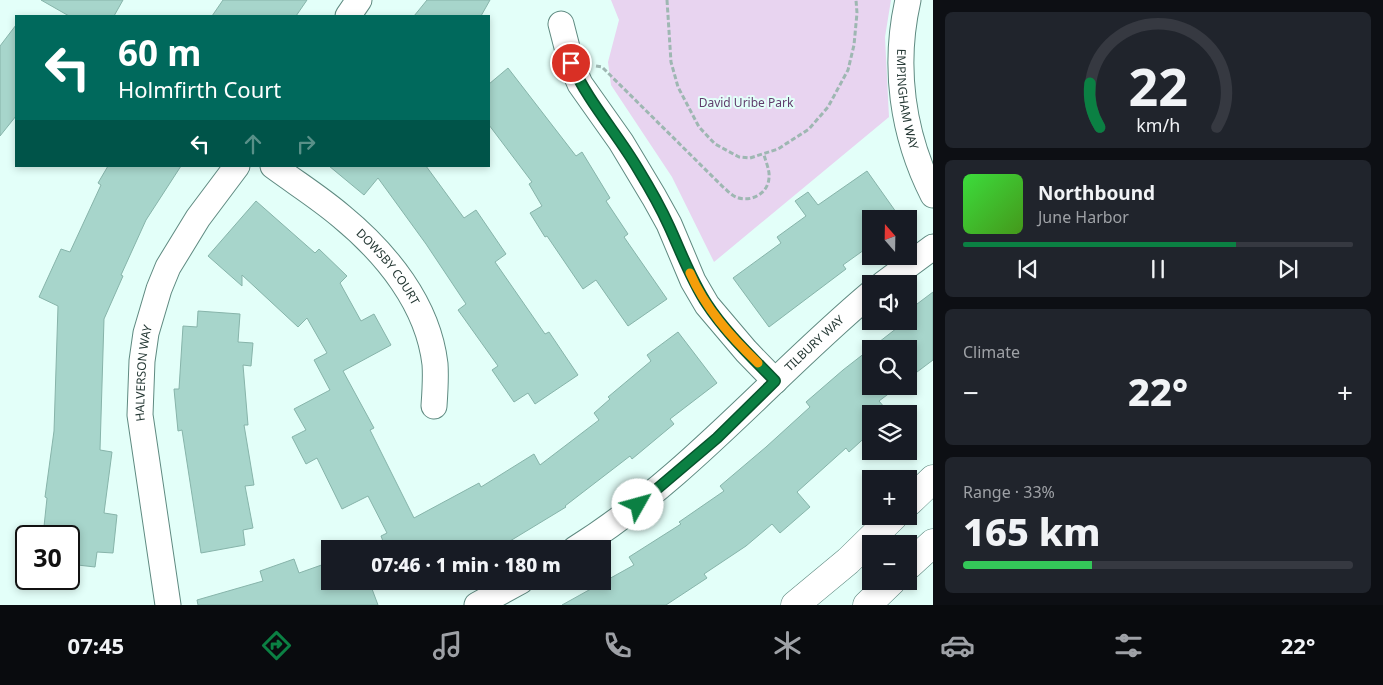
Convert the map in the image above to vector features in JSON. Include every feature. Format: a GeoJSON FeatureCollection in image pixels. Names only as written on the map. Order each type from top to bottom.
{"type":"FeatureCollection","features":[{"type":"Feature","properties":{"kind":"main road"},"geometry":{"type":"LineString","coordinates":[[917,495],[933,480]]}},
{"type":"Feature","properties":{"kind":"main road"},"geometry":{"type":"LineString","coordinates":[[795,605],[848,561],[885,525]]}},
{"type":"Feature","properties":{"kind":"main road"},"geometry":{"type":"LineString","coordinates":[[917,558],[933,543]]}},
{"type":"Feature","properties":{"kind":"main road"},"geometry":{"type":"LineString","coordinates":[[867,605],[883,590]]}},
{"type":"Feature","properties":{"kind":"street"},"geometry":{"type":"LineString","coordinates":[[349,15],[359,0]]}},
{"type":"Feature","properties":{"kind":"street","name":"EMPINGHAM WAY"},"geometry":{"type":"LineString","coordinates":[[908,0],[902,32],[901,68],[903,101],[912,144],[933,195]]}},
{"type":"Feature","properties":{"kind":"street"},"geometry":{"type":"LineString","coordinates":[[561,24],[564,43],[584,90],[621,142],[654,196],[693,281],[707,305],[746,352],[775,381]]}},
{"type":"Feature","properties":{"kind":"street","name":"HALVERSON WAY"},"geometry":{"type":"LineString","coordinates":[[168,605],[140,415],[142,361],[146,333],[158,289],[168,267],[198,218],[236,167]]}},
{"type":"Feature","properties":{"kind":"street","name":"DOWSBY COURT"},"geometry":{"type":"LineString","coordinates":[[274,167],[340,214],[357,229],[374,246],[404,285],[417,306],[432,347],[435,366],[434,406]]}},
{"type":"Feature","properties":{"kind":"street"},"geometry":{"type":"LineString","coordinates":[[895,275],[933,247]]}},
{"type":"Feature","properties":{"kind":"street","name":"TILBURY WAY"},"geometry":{"type":"LineString","coordinates":[[588,540],[662,486],[717,438],[775,381],[862,301]]}},
{"type":"Feature","properties":{"kind":"street"},"geometry":{"type":"LineString","coordinates":[[477,605],[504,590]]}},
{"type":"Feature","properties":{"kind":"path"},"geometry":{"type":"LineString","coordinates":[[667,0],[671,62],[678,87],[700,127],[714,144],[739,157],[750,158],[778,149],[809,129],[828,107],[848,70],[854,45],[857,14],[856,0]]}},
{"type":"Feature","properties":{"kind":"path"},"geometry":{"type":"LineString","coordinates":[[571,63],[602,67],[723,188],[735,197],[749,199],[766,189],[769,179],[764,155]]}},
{"type":"Feature","properties":{"kind":"green space","name":"David Uribe Park"},"geometry":{"type":"Polygon","coordinates":[[[611,0],[891,0],[885,37],[889,117],[714,262],[672,177],[611,85],[608,62],[619,20],[611,0]]]}},
{"type":"Feature","properties":{"kind":"building"},"geometry":{"type":"Polygon","coordinates":[[[41,0],[123,0],[115,15],[67,15],[41,0]]]}},
{"type":"Feature","properties":{"kind":"building"},"geometry":{"type":"Polygon","coordinates":[[[223,0],[307,0],[297,15],[213,15],[223,0]]]}},
{"type":"Feature","properties":{"kind":"building"},"geometry":{"type":"Polygon","coordinates":[[[427,0],[490,0],[482,15],[415,15],[427,0]]]}},
{"type":"Feature","properties":{"kind":"building"},"geometry":{"type":"Polygon","coordinates":[[[15,26],[15,117],[0,136],[0,46],[15,26]]]}},
{"type":"Feature","properties":{"kind":"building"},"geometry":{"type":"Polygon","coordinates":[[[508,68],[576,156],[582,152],[610,198],[606,201],[628,234],[624,237],[667,299],[628,326],[596,280],[583,289],[530,213],[542,206],[529,184],[532,182],[490,126],[490,83],[508,68]]]}},
{"type":"Feature","properties":{"kind":"building"},"geometry":{"type":"Polygon","coordinates":[[[107,167],[180,167],[146,220],[121,275],[123,276],[104,319],[100,450],[112,452],[104,513],[117,515],[113,553],[97,552],[95,567],[80,565],[80,525],[44,525],[47,498],[45,497],[54,431],[58,306],[39,297],[61,249],[70,252],[101,185],[98,183],[107,167]]]}},
{"type":"Feature","properties":{"kind":"building"},"geometry":{"type":"Polygon","coordinates":[[[330,167],[427,167],[464,218],[476,210],[506,254],[495,262],[545,334],[549,332],[578,375],[535,404],[528,393],[514,402],[492,370],[498,366],[458,310],[466,304],[426,244],[378,178],[364,195],[330,167]]]}},
{"type":"Feature","properties":{"kind":"building"},"geometry":{"type":"Polygon","coordinates":[[[867,171],[895,210],[862,210],[862,251],[843,265],[846,269],[769,327],[733,278],[781,243],[777,237],[806,216],[795,201],[808,192],[818,205],[867,171]]]}},
{"type":"Feature","properties":{"kind":"building"},"geometry":{"type":"Polygon","coordinates":[[[256,201],[315,253],[319,249],[347,276],[340,283],[361,321],[374,314],[391,345],[343,371],[374,428],[370,430],[414,518],[479,483],[481,487],[534,454],[540,465],[599,420],[594,413],[610,399],[608,397],[651,361],[647,355],[678,332],[717,383],[670,419],[674,424],[632,459],[630,456],[566,507],[512,540],[383,540],[381,536],[387,533],[368,496],[342,509],[317,458],[306,464],[292,437],[306,430],[294,409],[330,390],[314,360],[327,353],[307,318],[298,327],[242,275],[242,286],[208,256],[256,201]]]}},
{"type":"Feature","properties":{"kind":"building"},"geometry":{"type":"Polygon","coordinates":[[[933,292],[933,360],[917,372],[917,340],[882,340],[894,330],[917,330],[917,304],[933,292]]]}},
{"type":"Feature","properties":{"kind":"building"},"geometry":{"type":"Polygon","coordinates":[[[198,311],[240,314],[238,342],[253,343],[251,366],[243,365],[248,425],[244,425],[254,485],[245,486],[253,528],[243,530],[245,545],[201,553],[182,430],[178,431],[174,389],[179,389],[183,326],[197,327],[198,311]]]}},
{"type":"Feature","properties":{"kind":"building"},"geometry":{"type":"Polygon","coordinates":[[[862,355],[862,395],[887,395],[879,401],[882,405],[862,405],[862,440],[849,452],[846,448],[797,492],[810,507],[780,533],[772,524],[746,546],[704,574],[707,578],[666,605],[562,605],[589,590],[611,590],[611,578],[634,565],[629,557],[681,524],[679,522],[724,491],[720,486],[810,407],[806,402],[862,355]]]}},
{"type":"Feature","properties":{"kind":"building"},"geometry":{"type":"Polygon","coordinates":[[[294,559],[299,573],[321,565],[321,590],[372,590],[378,605],[198,605],[197,600],[263,581],[260,571],[294,559]]]}},
{"type":"Feature","properties":{"kind":"slow traffic"},"geometry":{"type":"LineString","coordinates":[[690,273],[707,305],[724,327],[758,363]]}},
{"type":"Feature","properties":{"kind":"route"},"geometry":{"type":"LineString","coordinates":[[571,63],[580,84],[621,142],[654,196],[693,281],[707,305],[746,352],[775,381],[717,438],[638,505]]}}]}
